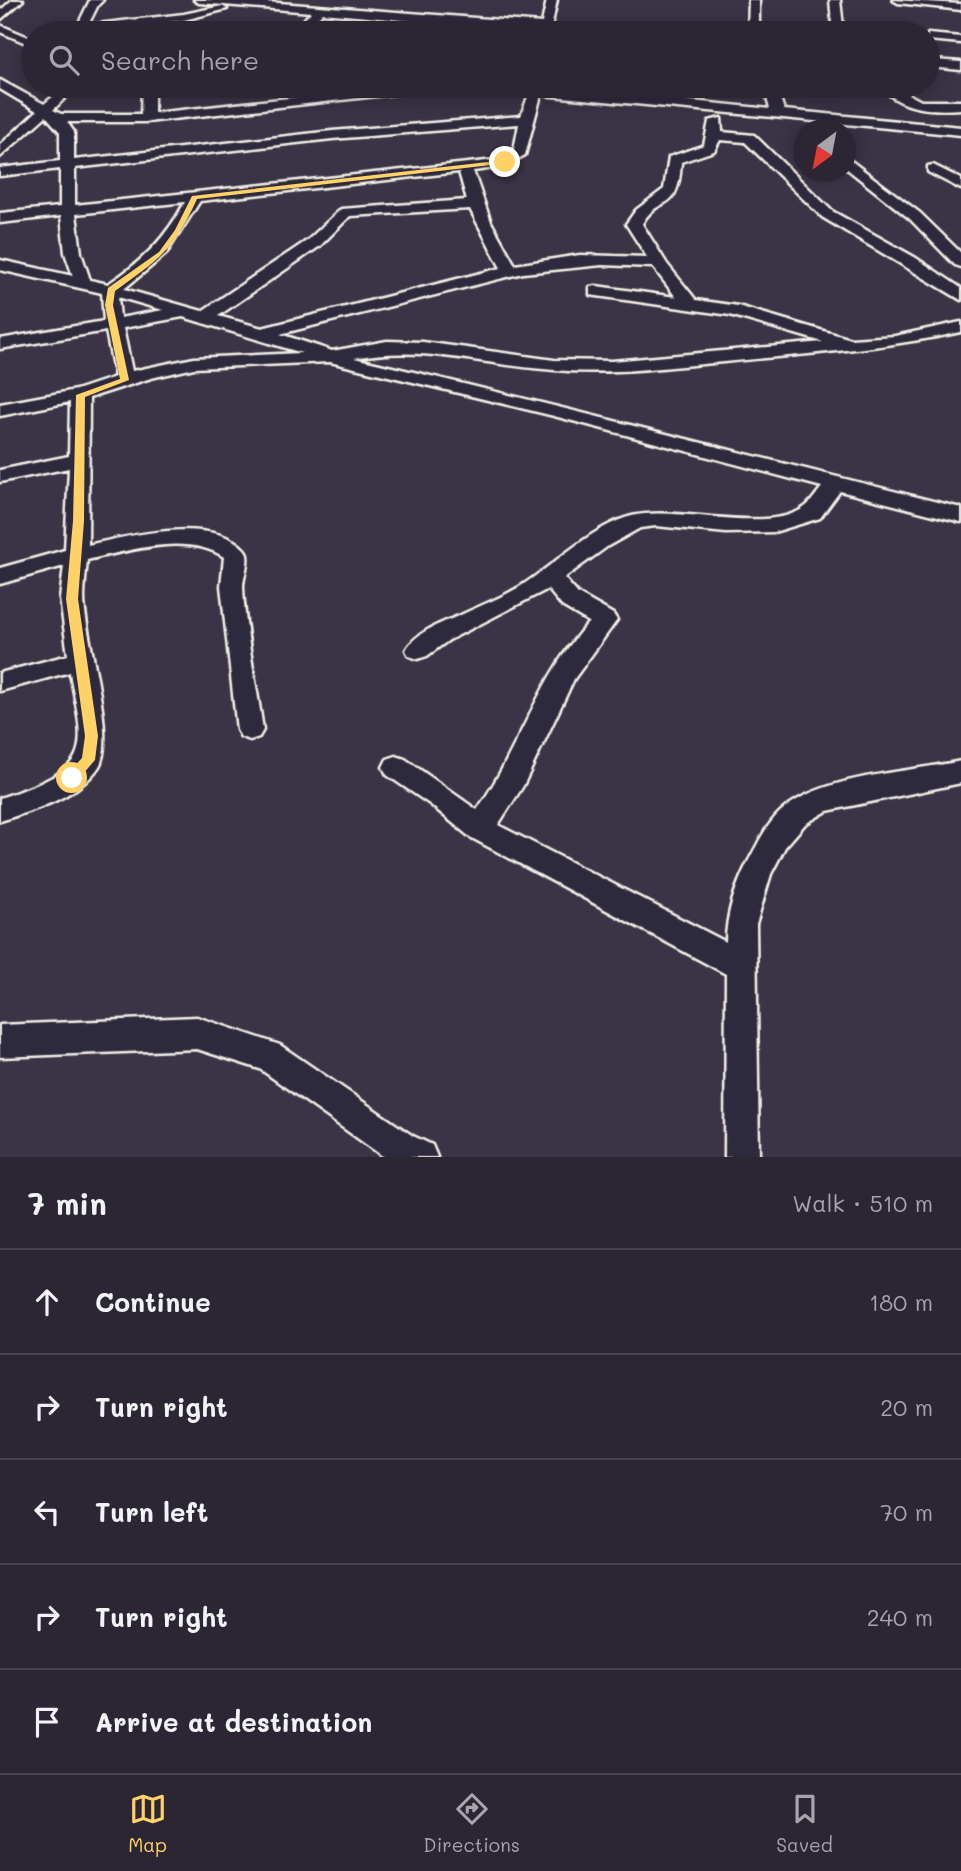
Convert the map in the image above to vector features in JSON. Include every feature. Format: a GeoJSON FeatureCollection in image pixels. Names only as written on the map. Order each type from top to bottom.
{"type":"FeatureCollection","features":[{"type":"Feature","properties":{"kind":"street"},"geometry":{"type":"LineString","coordinates":[[0,17],[18,0]]}},
{"type":"Feature","properties":{"kind":"street"},"geometry":{"type":"LineString","coordinates":[[85,21],[93,3],[98,0]]}},
{"type":"Feature","properties":{"kind":"street"},"geometry":{"type":"LineString","coordinates":[[199,0],[319,10],[388,20],[469,21]]}},
{"type":"Feature","properties":{"kind":"street"},"geometry":{"type":"LineString","coordinates":[[548,21],[552,0]]}},
{"type":"Feature","properties":{"kind":"street"},"geometry":{"type":"LineString","coordinates":[[754,0],[754,21]]}},
{"type":"Feature","properties":{"kind":"street"},"geometry":{"type":"LineString","coordinates":[[835,0],[836,21]]}},
{"type":"Feature","properties":{"kind":"street"},"geometry":{"type":"LineString","coordinates":[[898,0],[961,7]]}},
{"type":"Feature","properties":{"kind":"street"},"geometry":{"type":"LineString","coordinates":[[154,21],[246,3]]}},
{"type":"Feature","properties":{"kind":"street"},"geometry":{"type":"LineString","coordinates":[[308,21],[319,10]]}},
{"type":"Feature","properties":{"kind":"street"},"geometry":{"type":"LineString","coordinates":[[0,28],[21,38]]}},
{"type":"Feature","properties":{"kind":"street"},"geometry":{"type":"LineString","coordinates":[[940,38],[961,40]]}},
{"type":"Feature","properties":{"kind":"street"},"geometry":{"type":"LineString","coordinates":[[940,64],[961,66]]}},
{"type":"Feature","properties":{"kind":"street"},"geometry":{"type":"LineString","coordinates":[[0,84],[21,96]]}},
{"type":"Feature","properties":{"kind":"street"},"geometry":{"type":"LineString","coordinates":[[25,98],[62,122],[69,138],[68,212],[73,253],[83,283]]}},
{"type":"Feature","properties":{"kind":"street"},"geometry":{"type":"LineString","coordinates":[[0,153],[27,130],[56,98]]}},
{"type":"Feature","properties":{"kind":"street"},"geometry":{"type":"LineString","coordinates":[[147,118],[148,98]]}},
{"type":"Feature","properties":{"kind":"street"},"geometry":{"type":"LineString","coordinates":[[0,132],[27,130],[62,122],[147,118],[324,98]]}},
{"type":"Feature","properties":{"kind":"street"},"geometry":{"type":"LineString","coordinates":[[0,218],[498,164],[518,155],[524,147],[526,120],[534,98]]}},
{"type":"Feature","properties":{"kind":"street"},"geometry":{"type":"LineString","coordinates":[[626,98],[961,131]]}},
{"type":"Feature","properties":{"kind":"street"},"geometry":{"type":"LineString","coordinates":[[774,98],[778,113]]}},
{"type":"Feature","properties":{"kind":"street"},"geometry":{"type":"LineString","coordinates":[[899,98],[918,106],[961,105]]}},
{"type":"Feature","properties":{"kind":"street"},"geometry":{"type":"LineString","coordinates":[[690,304],[659,263],[635,224],[638,215],[668,194],[674,184],[674,160],[709,148],[715,135],[716,108]]}},
{"type":"Feature","properties":{"kind":"street"},"geometry":{"type":"LineString","coordinates":[[794,115],[798,119]]}},
{"type":"Feature","properties":{"kind":"street"},"geometry":{"type":"LineString","coordinates":[[0,172],[332,135],[526,120]]}},
{"type":"Feature","properties":{"kind":"street"},"geometry":{"type":"LineString","coordinates":[[715,135],[749,138],[827,214],[910,261],[961,295]]}},
{"type":"Feature","properties":{"kind":"street"},"geometry":{"type":"LineString","coordinates":[[465,168],[474,204],[489,239],[512,272]]}},
{"type":"Feature","properties":{"kind":"street"},"geometry":{"type":"LineString","coordinates":[[933,169],[961,185]]}},
{"type":"Feature","properties":{"kind":"street"},"geometry":{"type":"LineString","coordinates":[[856,170],[915,216],[961,262]]}},
{"type":"Feature","properties":{"kind":"street"},"geometry":{"type":"LineString","coordinates":[[111,290],[162,253],[178,231],[195,197]]}},
{"type":"Feature","properties":{"kind":"street"},"geometry":{"type":"LineString","coordinates":[[204,317],[314,243],[346,212],[474,204]]}},
{"type":"Feature","properties":{"kind":"street"},"geometry":{"type":"LineString","coordinates":[[263,334],[319,317],[394,302],[449,285],[565,261],[596,259],[659,263]]}},
{"type":"Feature","properties":{"kind":"street"},"geometry":{"type":"LineString","coordinates":[[0,265],[111,290],[263,334],[330,357],[559,411],[835,484],[961,514]]}},
{"type":"Feature","properties":{"kind":"street"},"geometry":{"type":"LineString","coordinates":[[111,290],[113,326],[125,380]]}},
{"type":"Feature","properties":{"kind":"street"},"geometry":{"type":"LineString","coordinates":[[596,292],[755,315],[852,345]]}},
{"type":"Feature","properties":{"kind":"street"},"geometry":{"type":"LineString","coordinates":[[0,344],[187,312]]}},
{"type":"Feature","properties":{"kind":"street"},"geometry":{"type":"LineString","coordinates":[[0,410],[80,395],[125,380],[194,363],[330,357],[387,346],[423,347],[554,365],[612,366],[895,341],[961,327]]}},
{"type":"Feature","properties":{"kind":"street"},"geometry":{"type":"LineString","coordinates":[[0,810],[45,793],[72,778],[89,760],[92,736],[72,599],[79,521],[80,395]]}},
{"type":"Feature","properties":{"kind":"street"},"geometry":{"type":"LineString","coordinates":[[0,476],[80,460]]}},
{"type":"Feature","properties":{"kind":"street"},"geometry":{"type":"LineString","coordinates":[[418,650],[441,634],[527,593],[600,541],[635,522],[656,519],[726,526],[774,525],[812,513],[835,484]]}},
{"type":"Feature","properties":{"kind":"street"},"geometry":{"type":"LineString","coordinates":[[0,576],[102,546],[150,540],[205,541],[232,549],[236,554],[232,586],[250,730]]}},
{"type":"Feature","properties":{"kind":"street"},"geometry":{"type":"LineString","coordinates":[[480,829],[512,779],[554,691],[582,643],[605,620],[570,600],[549,576]]}},
{"type":"Feature","properties":{"kind":"street"},"geometry":{"type":"LineString","coordinates":[[0,682],[82,660]]}},
{"type":"Feature","properties":{"kind":"street"},"geometry":{"type":"LineString","coordinates":[[396,767],[441,797],[480,829],[741,966]]}},
{"type":"Feature","properties":{"kind":"street"},"geometry":{"type":"LineString","coordinates":[[742,1157],[741,924],[751,887],[767,848],[793,814],[844,791],[929,780],[961,772]]}},
{"type":"Feature","properties":{"kind":"street"},"geometry":{"type":"LineString","coordinates":[[0,1041],[197,1033],[268,1056],[391,1141],[420,1157]]}},
{"type":"Feature","properties":{"kind":"route"},"geometry":{"type":"LineString","coordinates":[[72,778],[89,760],[92,736],[72,599],[79,521],[80,395],[125,380],[109,305],[111,290],[162,253],[178,231],[195,197],[505,162]]}}]}
